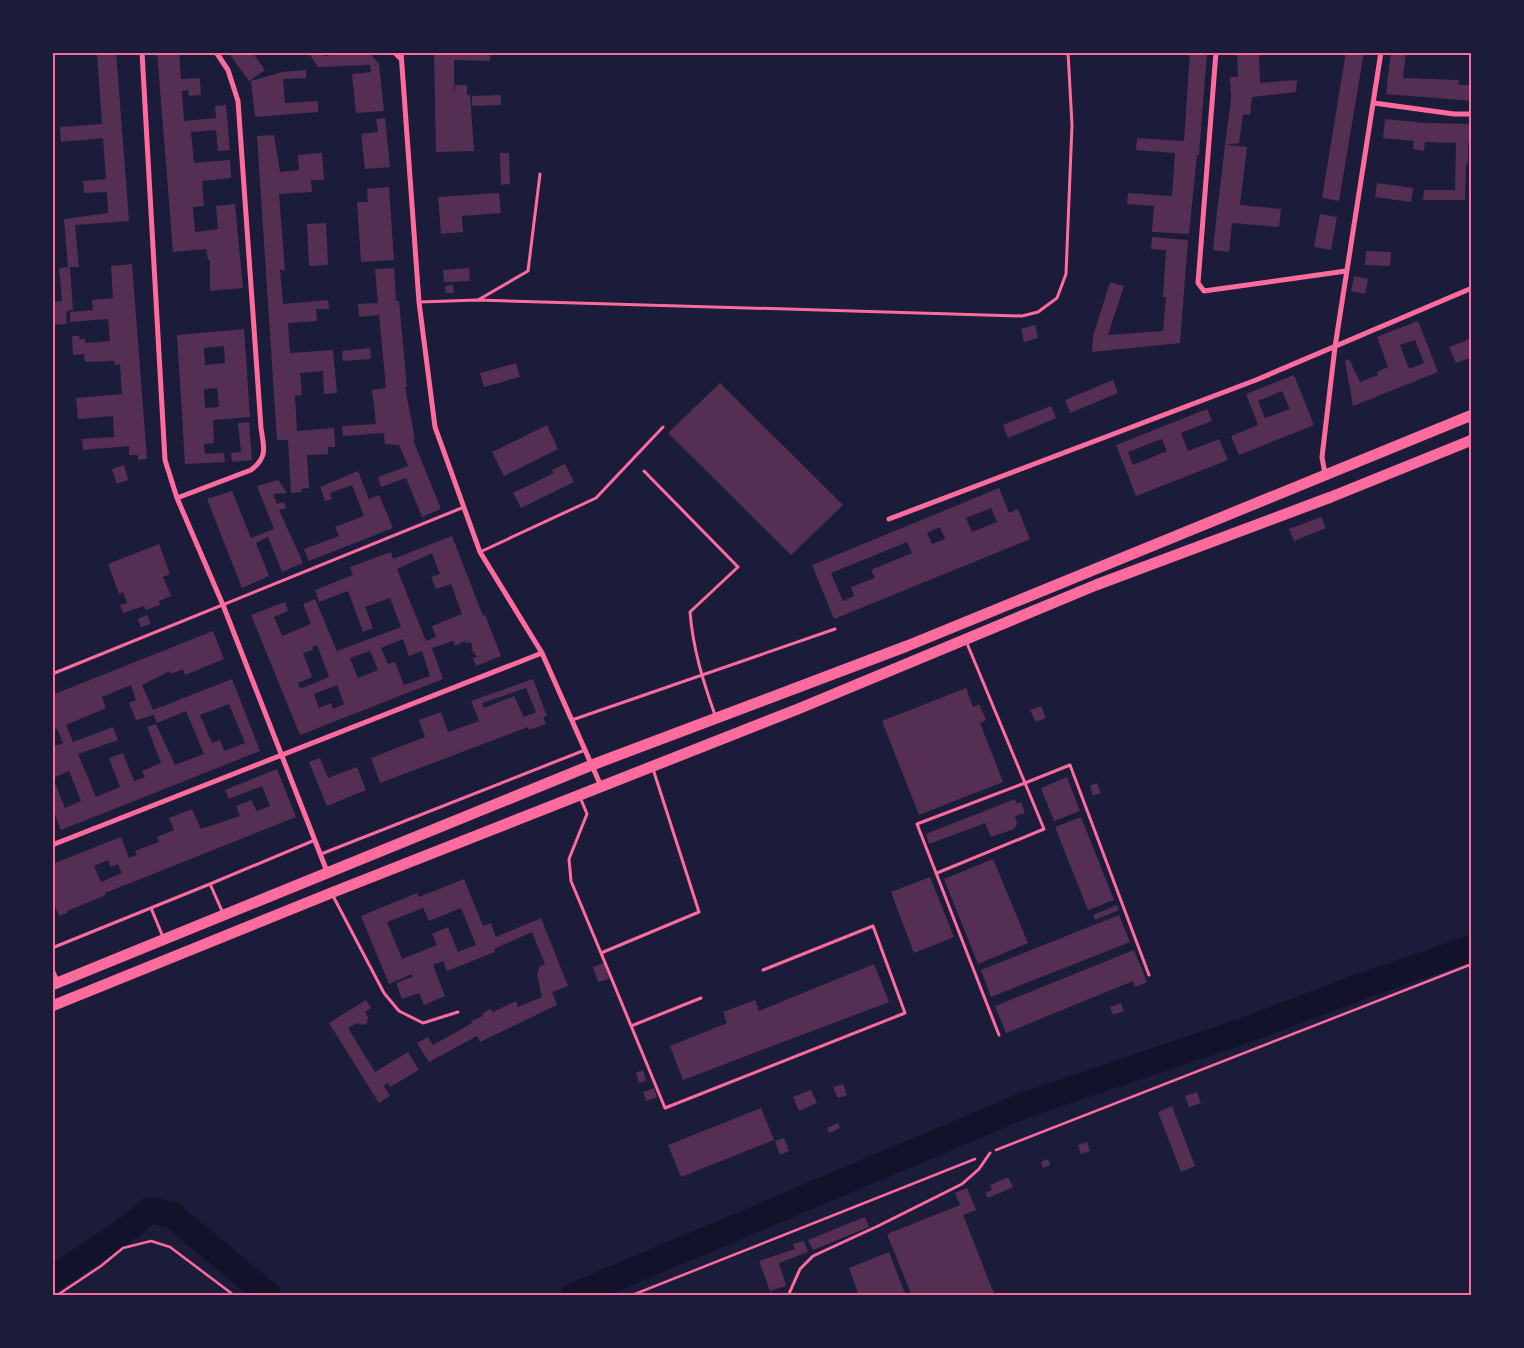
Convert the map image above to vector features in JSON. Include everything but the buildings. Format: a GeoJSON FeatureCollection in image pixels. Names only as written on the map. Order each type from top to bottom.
{"type":"FeatureCollection","features":[{"type":"Feature","properties":{"kind":"highway"},"geometry":{"type":"LineString","coordinates":[[56,984],[592,766],[907,646],[1472,415]]}},
{"type":"Feature","properties":{"kind":"highway"},"geometry":{"type":"LineString","coordinates":[[52,1006],[331,893],[798,709],[1096,585],[1331,497],[1472,440]]}},
{"type":"Feature","properties":{"kind":"street"},"geometry":{"type":"LineString","coordinates":[[142,52],[165,460],[177,498],[223,605],[328,874]]}},
{"type":"Feature","properties":{"kind":"street"},"geometry":{"type":"LineString","coordinates":[[177,498],[251,470],[261,463],[264,452],[238,102],[228,70],[216,52]]}},
{"type":"Feature","properties":{"kind":"street"},"geometry":{"type":"LineString","coordinates":[[394,52],[401,56],[419,302],[435,427],[480,552],[542,653],[601,786]]}},
{"type":"Feature","properties":{"kind":"street"},"geometry":{"type":"LineString","coordinates":[[1216,52],[1198,283],[1204,291],[1346,271]]}},
{"type":"Feature","properties":{"kind":"street"},"geometry":{"type":"LineString","coordinates":[[1325,474],[1322,456],[1335,347],[1381,52]]}},
{"type":"Feature","properties":{"kind":"street"},"geometry":{"type":"LineString","coordinates":[[1374,103],[1454,114],[1472,114]]}},
{"type":"Feature","properties":{"kind":"street"},"geometry":{"type":"LineString","coordinates":[[889,519],[1256,380],[1472,288]]}},
{"type":"Feature","properties":{"kind":"street"},"geometry":{"type":"LineString","coordinates":[[52,846],[542,653]]}},
{"type":"Feature","properties":{"kind":"lane"},"geometry":{"type":"LineString","coordinates":[[419,302],[477,300],[1022,316],[1038,312],[1057,298],[1066,274],[1072,125],[1068,52]]}},
{"type":"Feature","properties":{"kind":"lane"},"geometry":{"type":"LineString","coordinates":[[477,300],[528,272],[540,174]]}},
{"type":"Feature","properties":{"kind":"lane"},"geometry":{"type":"LineString","coordinates":[[480,552],[596,498],[663,427]]}},
{"type":"Feature","properties":{"kind":"lane"},"geometry":{"type":"LineString","coordinates":[[644,471],[738,567],[690,612],[692,638],[701,675],[716,718]]}},
{"type":"Feature","properties":{"kind":"lane"},"geometry":{"type":"LineString","coordinates":[[52,674],[464,507]]}},
{"type":"Feature","properties":{"kind":"lane"},"geometry":{"type":"LineString","coordinates":[[572,720],[835,629]]}},
{"type":"Feature","properties":{"kind":"lane"},"geometry":{"type":"LineString","coordinates":[[937,873],[1044,829],[966,640]]}},
{"type":"Feature","properties":{"kind":"lane"},"geometry":{"type":"LineString","coordinates":[[321,854],[585,750]]}},
{"type":"Feature","properties":{"kind":"lane"},"geometry":{"type":"LineString","coordinates":[[999,1035],[918,824],[1070,765],[1149,975]]}},
{"type":"Feature","properties":{"kind":"lane"},"geometry":{"type":"LineString","coordinates":[[601,953],[699,912],[652,766]]}},
{"type":"Feature","properties":{"kind":"lane"},"geometry":{"type":"LineString","coordinates":[[579,795],[587,814],[569,859],[570,881],[665,1108],[905,1013],[873,926],[763,970]]}},
{"type":"Feature","properties":{"kind":"lane"},"geometry":{"type":"LineString","coordinates":[[52,948],[315,840]]}},
{"type":"Feature","properties":{"kind":"lane"},"geometry":{"type":"LineString","coordinates":[[210,884],[224,916]]}},
{"type":"Feature","properties":{"kind":"lane"},"geometry":{"type":"LineString","coordinates":[[331,893],[384,993],[400,1011],[423,1023],[458,1012]]}},
{"type":"Feature","properties":{"kind":"lane"},"geometry":{"type":"LineString","coordinates":[[151,908],[164,940]]}},
{"type":"Feature","properties":{"kind":"lane"},"geometry":{"type":"LineString","coordinates":[[52,968],[56,984]]}},
{"type":"Feature","properties":{"kind":"lane"},"geometry":{"type":"LineString","coordinates":[[631,1026],[701,998]]}},
{"type":"Feature","properties":{"kind":"lane"},"geometry":{"type":"LineString","coordinates":[[788,1296],[800,1269],[813,1256],[962,1184],[979,1169],[990,1153]]}},
{"type":"Feature","properties":{"kind":"path"},"geometry":{"type":"LineString","coordinates":[[630,1296],[1472,964]]}},
{"type":"Feature","properties":{"kind":"path"},"geometry":{"type":"LineString","coordinates":[[56,1296],[101,1266],[123,1248],[151,1241],[170,1247],[235,1296]]}},
{"type":"Feature","properties":{"kind":"waterway"},"geometry":{"type":"LineString","coordinates":[[573,1296],[1025,1105],[1246,1030],[1359,987],[1472,948]]}},
{"type":"Feature","properties":{"kind":"waterway"},"geometry":{"type":"LineString","coordinates":[[52,1279],[123,1232],[150,1210],[172,1215],[269,1296]]}}]}
